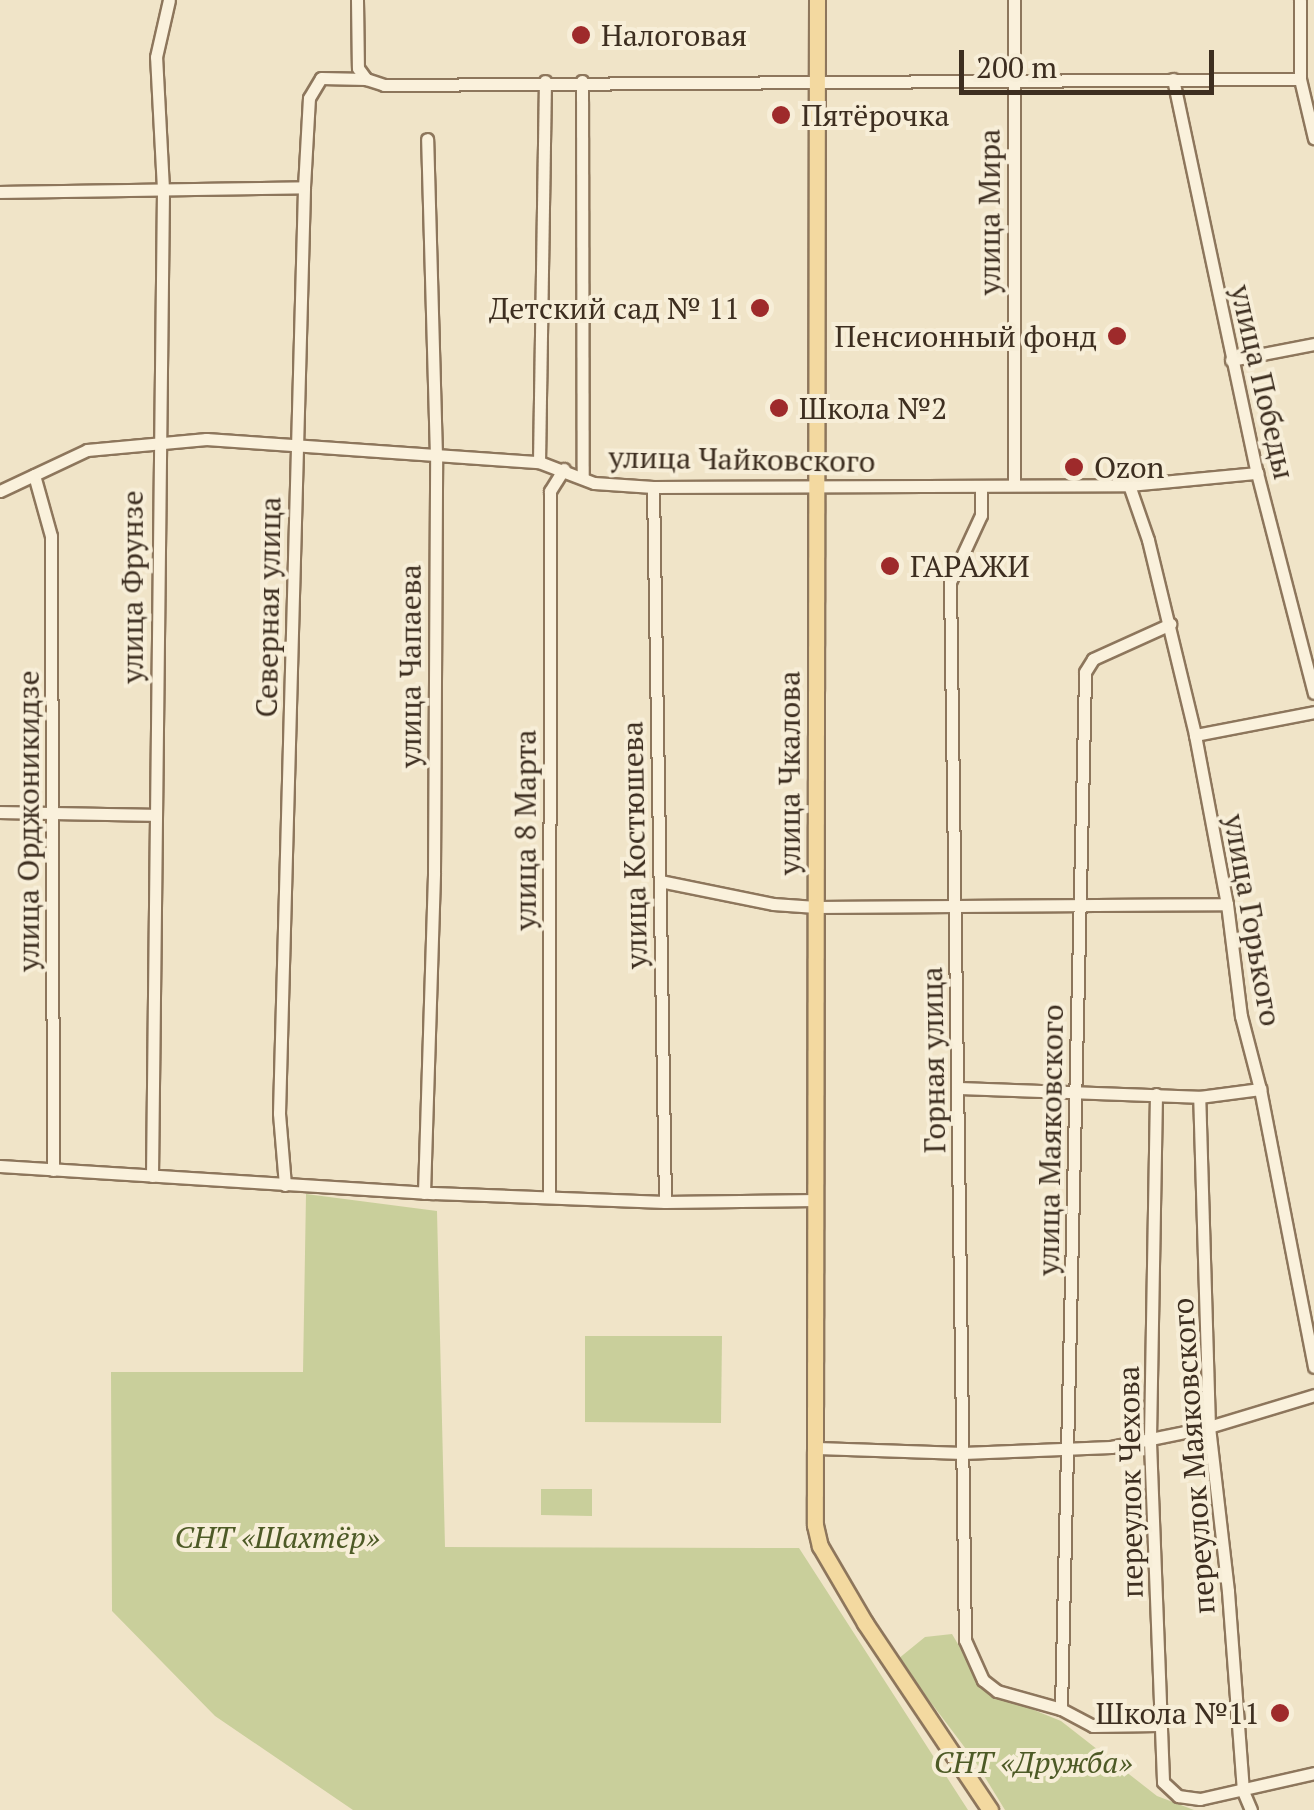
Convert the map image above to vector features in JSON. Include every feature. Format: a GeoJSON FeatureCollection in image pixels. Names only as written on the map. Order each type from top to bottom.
{"type":"FeatureCollection","features":[{"type":"Feature","properties":{"kind":"main road","name":"улица Чкалова"},"geometry":{"type":"LineString","coordinates":[[818,0],[814,1511],[820,1546],[865,1623],[990,1810]]}},
{"type":"Feature","properties":{"kind":"street","name":"улица Фрунзе"},"geometry":{"type":"LineString","coordinates":[[152,1176],[163,190],[156,57],[168,0]]}},
{"type":"Feature","properties":{"kind":"street"},"geometry":{"type":"LineString","coordinates":[[357,0],[358,68],[366,78],[384,86],[545,81],[1300,79]]}},
{"type":"Feature","properties":{"kind":"street","name":"улица Мира"},"geometry":{"type":"LineString","coordinates":[[1014,0],[1014,484]]}},
{"type":"Feature","properties":{"kind":"street"},"geometry":{"type":"LineString","coordinates":[[1300,0],[1307,65],[1300,79],[1314,138]]}},
{"type":"Feature","properties":{"kind":"street","name":"Северная улица"},"geometry":{"type":"LineString","coordinates":[[284,1185],[280,1113],[309,98],[321,78],[366,78]]}},
{"type":"Feature","properties":{"kind":"street","name":"улица Победы"},"geometry":{"type":"LineString","coordinates":[[1174,80],[1231,360],[1314,693]]}},
{"type":"Feature","properties":{"kind":"street"},"geometry":{"type":"LineString","coordinates":[[539,462],[545,81]]}},
{"type":"Feature","properties":{"kind":"street"},"geometry":{"type":"LineString","coordinates":[[582,81],[582,478]]}},
{"type":"Feature","properties":{"kind":"street","name":"улица Чапаева"},"geometry":{"type":"LineString","coordinates":[[424,1192],[434,872],[436,456],[428,139]]}},
{"type":"Feature","properties":{"kind":"street"},"geometry":{"type":"LineString","coordinates":[[0,192],[304,188]]}},
{"type":"Feature","properties":{"kind":"street"},"geometry":{"type":"LineString","coordinates":[[1231,360],[1314,344]]}},
{"type":"Feature","properties":{"kind":"street","name":"улица Чайковского"},"geometry":{"type":"LineString","coordinates":[[0,491],[87,450],[206,439],[539,462],[608,486],[654,488],[1129,485],[1257,473]]}},
{"type":"Feature","properties":{"kind":"street","name":"улица 8 Марта"},"geometry":{"type":"LineString","coordinates":[[549,1196],[550,491],[564,469]]}},
{"type":"Feature","properties":{"kind":"street","name":"улица Орджоникидзе"},"geometry":{"type":"LineString","coordinates":[[34,476],[51,536],[52,1170]]}},
{"type":"Feature","properties":{"kind":"street","name":"улица Горького"},"geometry":{"type":"LineString","coordinates":[[1129,485],[1170,624],[1195,735],[1227,904],[1241,1016],[1260,1090],[1314,1367]]}},
{"type":"Feature","properties":{"kind":"street","name":"Горная улица"},"geometry":{"type":"LineString","coordinates":[[981,486],[981,515],[950,582],[965,1640],[983,1680],[996,1691],[1062,1710]]}},
{"type":"Feature","properties":{"kind":"street","name":"улица Костюшева"},"geometry":{"type":"LineString","coordinates":[[654,488],[665,1202]]}},
{"type":"Feature","properties":{"kind":"street","name":"улица Маяковского"},"geometry":{"type":"LineString","coordinates":[[1062,1710],[1085,672],[1093,659],[1170,624]]}},
{"type":"Feature","properties":{"kind":"street"},"geometry":{"type":"LineString","coordinates":[[1195,735],[1314,712]]}},
{"type":"Feature","properties":{"kind":"street"},"geometry":{"type":"LineString","coordinates":[[0,812],[156,815]]}},
{"type":"Feature","properties":{"kind":"street"},"geometry":{"type":"LineString","coordinates":[[660,880],[773,904],[816,907],[1227,904]]}},
{"type":"Feature","properties":{"kind":"street"},"geometry":{"type":"LineString","coordinates":[[958,1088],[1199,1097],[1260,1090]]}},
{"type":"Feature","properties":{"kind":"street","name":"переулок Чехова"},"geometry":{"type":"LineString","coordinates":[[1156,1094],[1150,1442],[1163,1782],[1170,1791],[1200,1799],[1243,1791]]}},
{"type":"Feature","properties":{"kind":"street","name":"переулок Маяковского"},"geometry":{"type":"LineString","coordinates":[[1199,1097],[1209,1427],[1243,1791],[1251,1810]]}},
{"type":"Feature","properties":{"kind":"street"},"geometry":{"type":"LineString","coordinates":[[0,1166],[424,1192],[665,1202],[816,1200]]}},
{"type":"Feature","properties":{"kind":"street"},"geometry":{"type":"LineString","coordinates":[[817,1448],[963,1453],[1068,1450],[1150,1442],[1314,1395]]}},
{"type":"Feature","properties":{"kind":"street"},"geometry":{"type":"LineString","coordinates":[[1062,1710],[1093,1726],[1158,1725]]}},
{"type":"Feature","properties":{"kind":"street"},"geometry":{"type":"LineString","coordinates":[[1243,1791],[1314,1773]]}},
{"type":"Feature","properties":{"kind":"green space","name":"СНТ «Шахтёр»"},"geometry":{"type":"Polygon","coordinates":[[[306,1194],[437,1211],[445,1547],[799,1548],[968,1810],[353,1810],[215,1716],[112,1611],[111,1372],[303,1372],[306,1194]]]}},
{"type":"Feature","properties":{"kind":"green space"},"geometry":{"type":"Polygon","coordinates":[[[585,1336],[722,1336],[721,1423],[585,1422],[585,1336]]]}},
{"type":"Feature","properties":{"kind":"green space"},"geometry":{"type":"Polygon","coordinates":[[[541,1489],[592,1489],[592,1516],[541,1515],[541,1489]]]}},
{"type":"Feature","properties":{"kind":"green space","name":"СНТ «Дружба»"},"geometry":{"type":"Polygon","coordinates":[[[952,1634],[985,1690],[1061,1721],[1157,1796],[1194,1810],[1005,1810],[975,1761],[898,1659],[925,1637],[952,1634]]]}},
{"type":"Feature","properties":{"kind":"place","name":"Налоговая"},"geometry":{"type":"Point","coordinates":[581,35]}},
{"type":"Feature","properties":{"kind":"place","name":"Пятёрочка"},"geometry":{"type":"Point","coordinates":[781,115]}},
{"type":"Feature","properties":{"kind":"place","name":"Детский сад № 11"},"geometry":{"type":"Point","coordinates":[760,308]}},
{"type":"Feature","properties":{"kind":"place","name":"Пенсионный фонд"},"geometry":{"type":"Point","coordinates":[1117,336]}},
{"type":"Feature","properties":{"kind":"place","name":"Школа №2"},"geometry":{"type":"Point","coordinates":[779,408]}},
{"type":"Feature","properties":{"kind":"place","name":"Ozon"},"geometry":{"type":"Point","coordinates":[1074,467]}},
{"type":"Feature","properties":{"kind":"place","name":"ГАРАЖИ"},"geometry":{"type":"Point","coordinates":[890,566]}},
{"type":"Feature","properties":{"kind":"place","name":"Школа №11"},"geometry":{"type":"Point","coordinates":[1280,1713]}}]}
